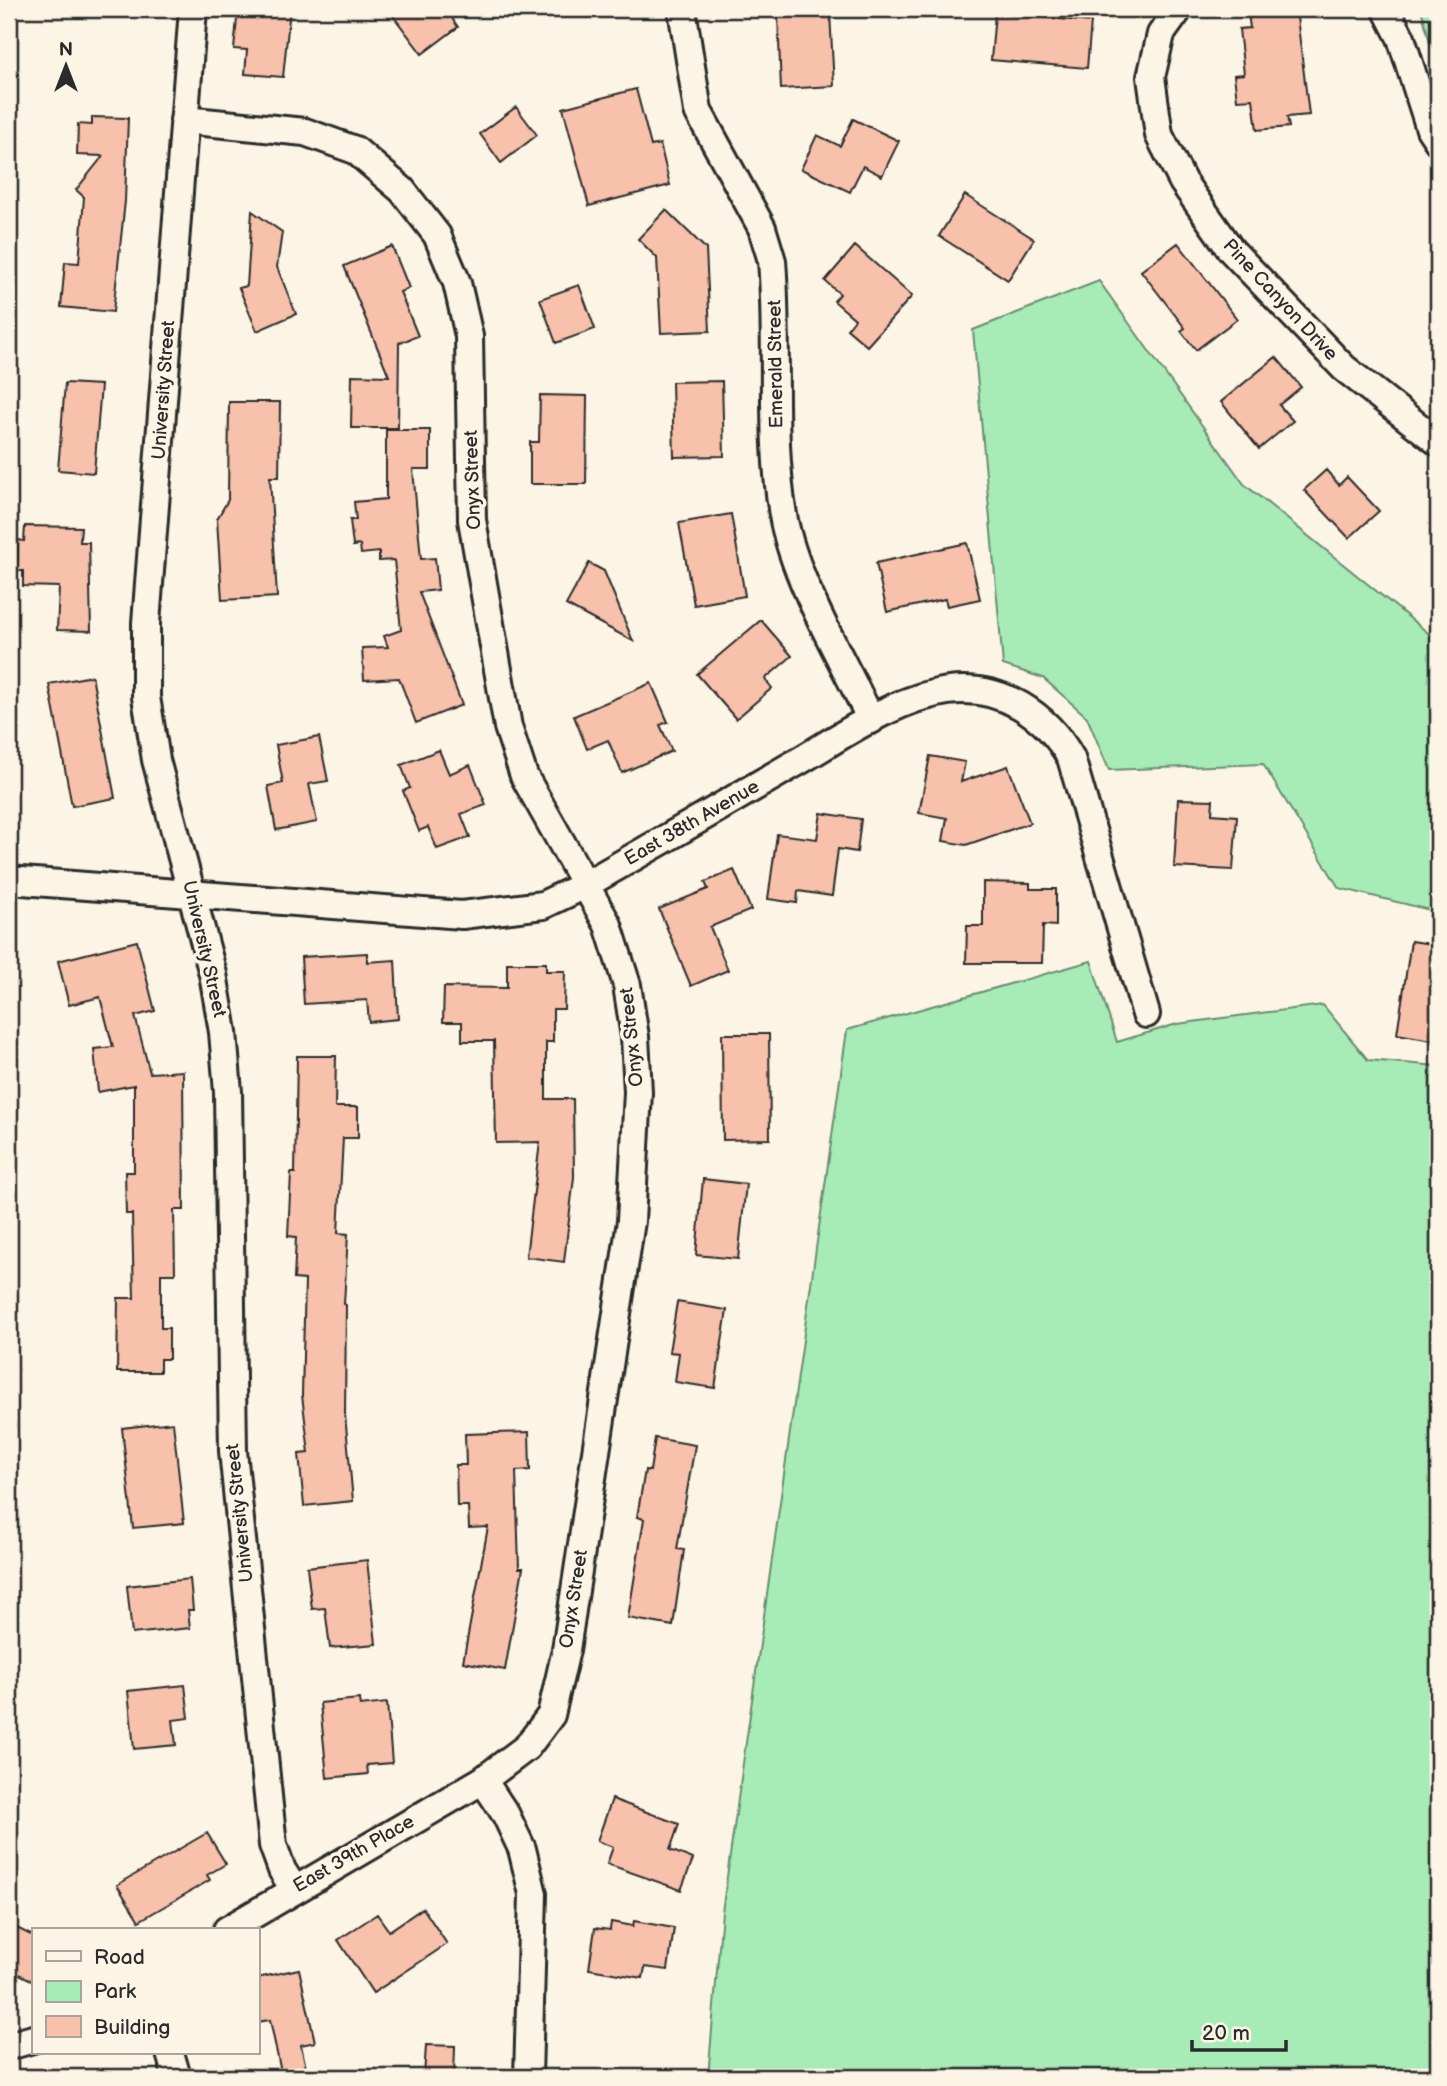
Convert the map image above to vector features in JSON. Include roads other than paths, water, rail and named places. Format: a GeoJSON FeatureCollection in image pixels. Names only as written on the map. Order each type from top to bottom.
{"type":"FeatureCollection","features":[{"type":"Feature","properties":{"kind":"street","name":"University Street"},"geometry":{"type":"LineString","coordinates":[[193,9],[146,623],[146,697],[156,760],[192,893],[223,1032],[228,1091],[233,1451],[273,1845],[294,1889]]}},
{"type":"Feature","properties":{"kind":"street","name":"Emerald Street"},"geometry":{"type":"LineString","coordinates":[[682,9],[698,111],[762,229],[772,261],[777,469],[783,518],[802,576],[871,720]]}},
{"type":"Feature","properties":{"kind":"street","name":"Pine Canyon Drive"},"geometry":{"type":"LineString","coordinates":[[1179,9],[1161,34],[1151,77],[1158,135],[1183,182],[1231,250],[1344,368],[1438,442]]}},
{"type":"Feature","properties":{"kind":"street"},"geometry":{"type":"LineString","coordinates":[[1386,9],[1401,38],[1430,129],[1438,141]]}},
{"type":"Feature","properties":{"kind":"street","name":"Onyx Street"},"geometry":{"type":"LineString","coordinates":[[184,120],[305,132],[355,150],[402,190],[437,235],[457,282],[469,335],[472,520],[508,726],[524,776],[608,925],[627,985],[635,1037],[638,1091],[631,1221],[558,1694],[551,1715],[540,1733],[527,1747],[482,1780]]}},
{"type":"Feature","properties":{"kind":"street","name":"East 38th Avenue"},"geometry":{"type":"LineString","coordinates":[[9,880],[462,915],[543,905],[585,885],[871,720],[931,695],[975,691],[1021,705],[1041,718],[1058,734],[1071,758],[1083,790],[1146,1014]]}},
{"type":"Feature","properties":{"kind":"street"},"geometry":{"type":"LineString","coordinates":[[482,1780],[506,1815],[522,1849],[533,1894],[528,2077]]}},
{"type":"Feature","properties":{"kind":"street","name":"East 39th Place"},"geometry":{"type":"LineString","coordinates":[[230,1928],[482,1780]]}},
{"type":"Feature","properties":{"kind":"street"},"geometry":{"type":"LineString","coordinates":[[9,2046],[32,2039]]}},
{"type":"Feature","properties":{"kind":"street"},"geometry":{"type":"LineString","coordinates":[[170,2054],[177,2077]]}}]}
